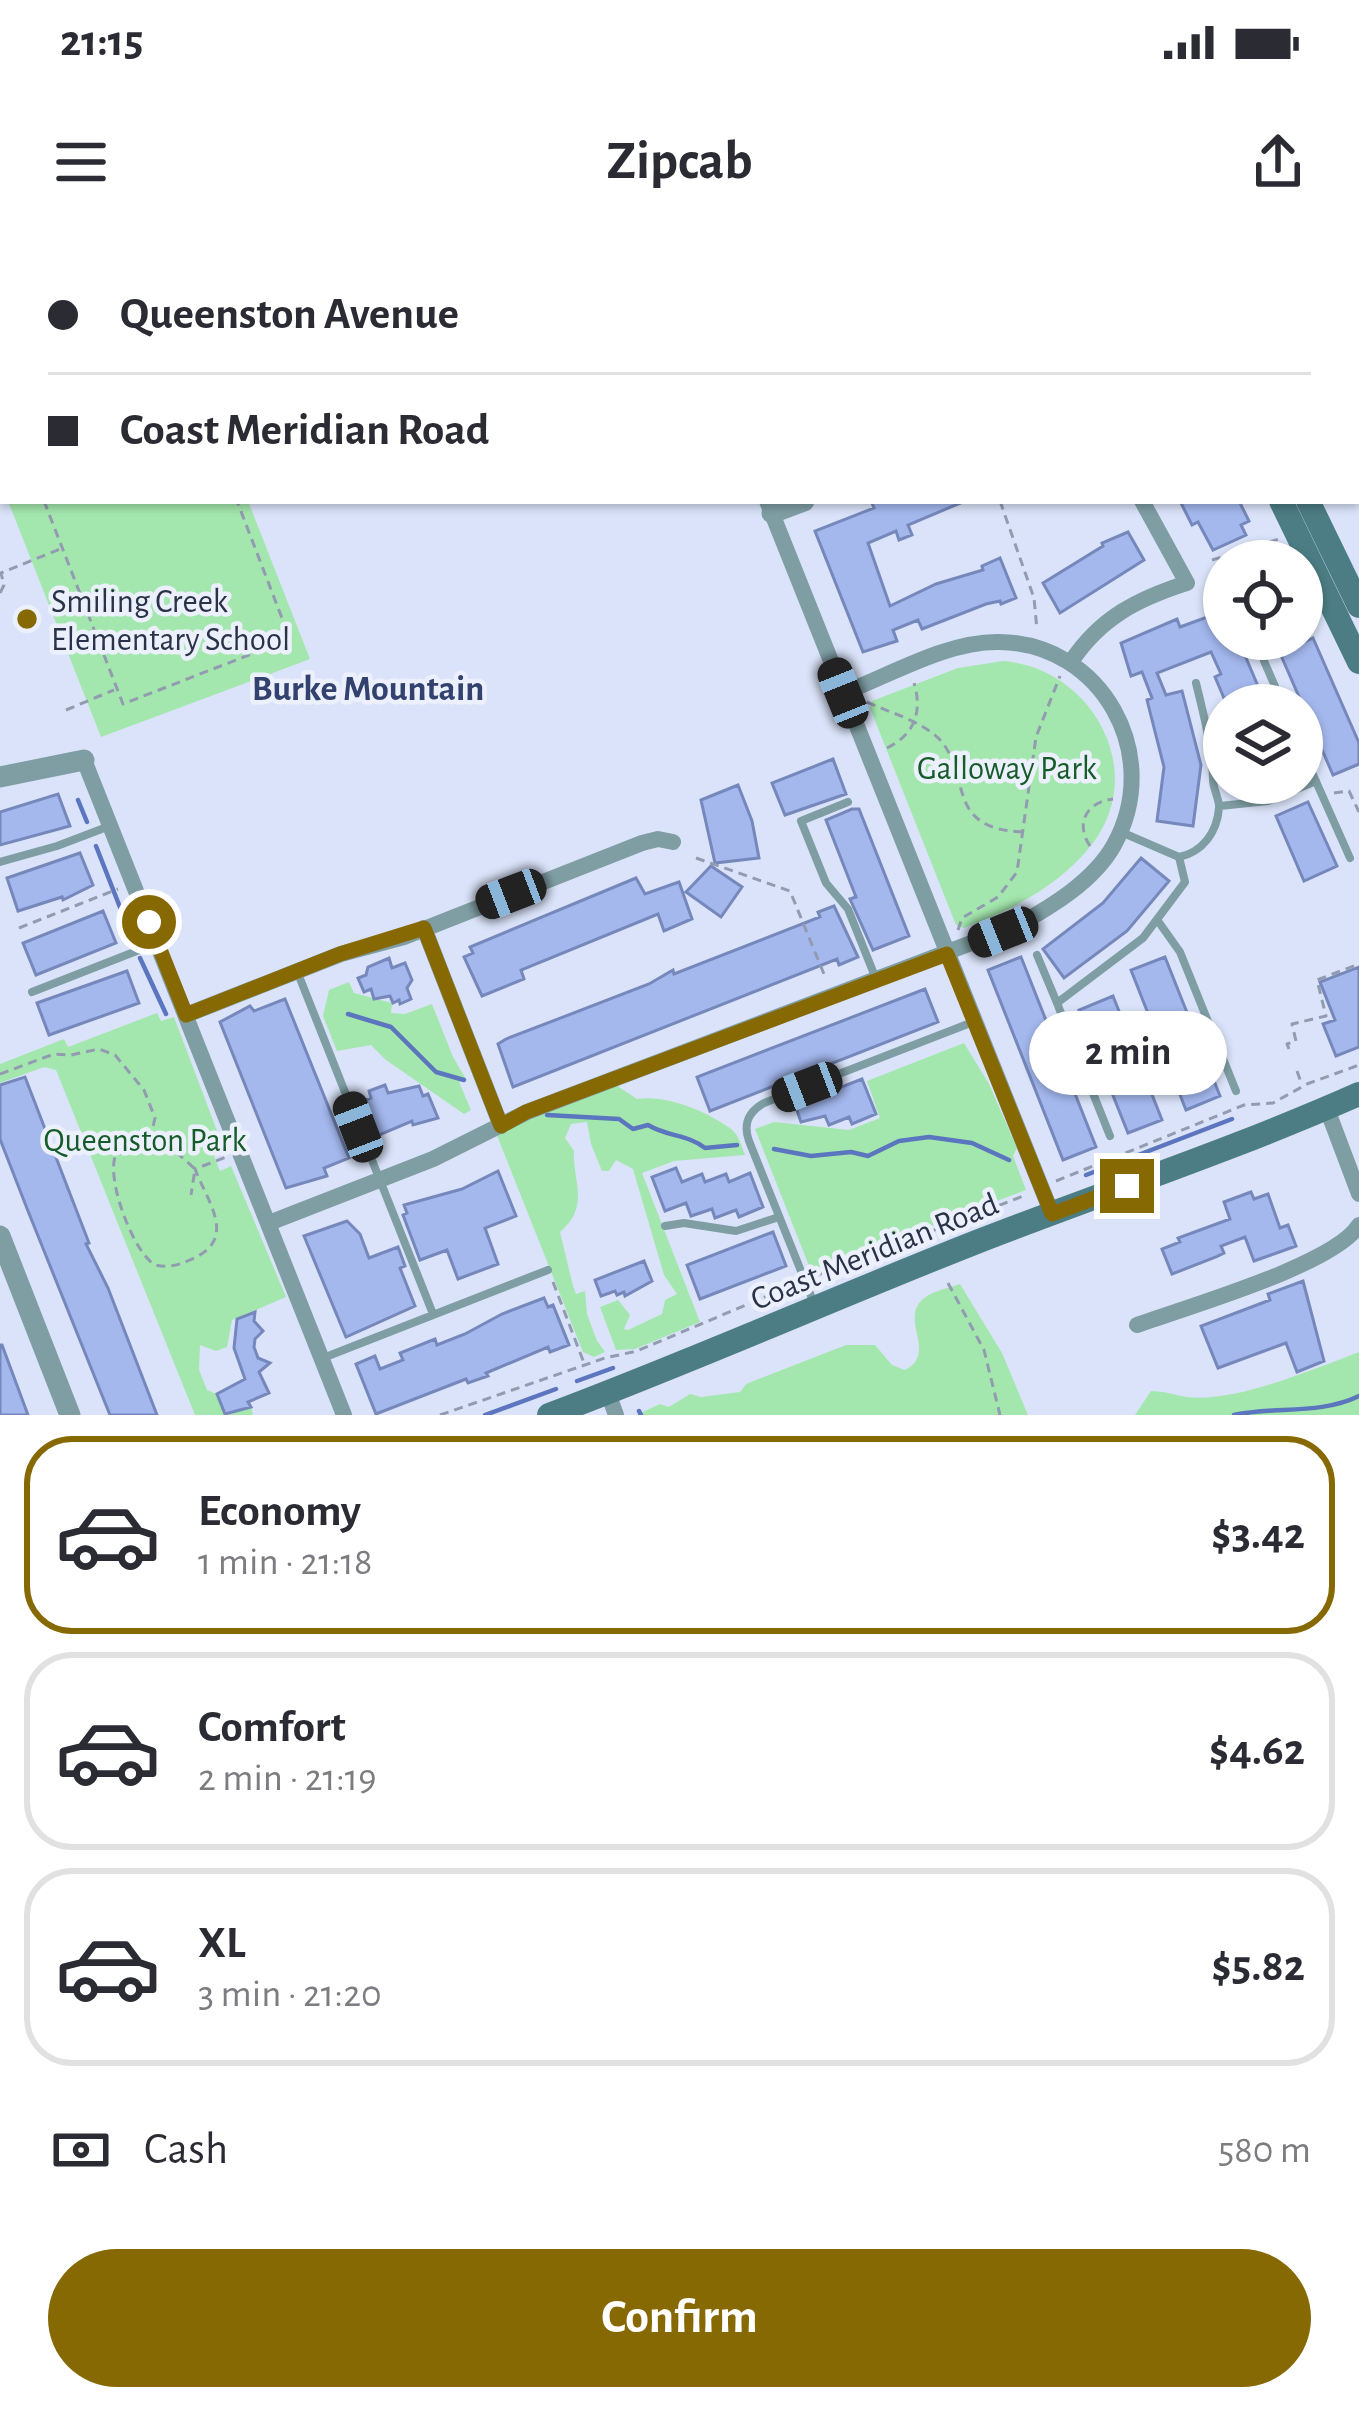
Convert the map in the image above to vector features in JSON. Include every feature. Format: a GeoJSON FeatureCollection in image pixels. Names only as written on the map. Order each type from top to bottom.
{"type":"FeatureCollection","features":[{"type":"Feature","properties":{"kind":"main road"},"geometry":{"type":"LineString","coordinates":[[1282,504],[1359,662]]}},
{"type":"Feature","properties":{"kind":"main road"},"geometry":{"type":"LineString","coordinates":[[1309,504],[1359,607]]}},
{"type":"Feature","properties":{"kind":"main road","name":"Coast Meridian Road"},"geometry":{"type":"LineString","coordinates":[[549,1415],[612,1404],[816,1310],[1359,1094]]}},
{"type":"Feature","properties":{"kind":"street"},"geometry":{"type":"LineString","coordinates":[[1066,669],[1112,616],[1186,583],[1144,504]]}},
{"type":"Feature","properties":{"kind":"street"},"geometry":{"type":"LineString","coordinates":[[770,507],[1052,1214]]}},
{"type":"Feature","properties":{"kind":"street"},"geometry":{"type":"LineString","coordinates":[[269,1223],[379,1181],[526,1112],[1016,926],[1060,899],[1107,854],[1127,813],[1132,780],[1126,735],[1106,693],[1031,645],[979,643],[843,693]]}},
{"type":"Feature","properties":{"kind":"street"},"geometry":{"type":"LineString","coordinates":[[0,777],[84,760],[344,1415]]}},
{"type":"Feature","properties":{"kind":"street"},"geometry":{"type":"LineString","coordinates":[[186,1015],[642,843],[673,842]]}},
{"type":"Feature","properties":{"kind":"street"},"geometry":{"type":"LineString","coordinates":[[424,928],[501,1126]]}},
{"type":"Feature","properties":{"kind":"street"},"geometry":{"type":"LineString","coordinates":[[1327,1108],[1359,1194]]}},
{"type":"Feature","properties":{"kind":"street"},"geometry":{"type":"LineString","coordinates":[[1137,1325],[1303,1263],[1358,1231]]}},
{"type":"Feature","properties":{"kind":"street"},"geometry":{"type":"LineString","coordinates":[[0,1236],[70,1415]]}},
{"type":"Feature","properties":{"kind":"lane"},"geometry":{"type":"LineString","coordinates":[[1264,661],[1273,684]]}},
{"type":"Feature","properties":{"kind":"lane"},"geometry":{"type":"LineString","coordinates":[[1119,831],[1179,857],[1204,845],[1220,806],[1213,785],[1212,746],[1196,683]]}},
{"type":"Feature","properties":{"kind":"lane"},"geometry":{"type":"LineString","coordinates":[[1323,798],[1350,859]]}},
{"type":"Feature","properties":{"kind":"lane"},"geometry":{"type":"LineString","coordinates":[[848,802],[800,821],[826,883],[848,909],[876,980]]}},
{"type":"Feature","properties":{"kind":"lane"},"geometry":{"type":"LineString","coordinates":[[1220,806],[1239,804]]}},
{"type":"Feature","properties":{"kind":"lane"},"geometry":{"type":"LineString","coordinates":[[0,862],[109,826]]}},
{"type":"Feature","properties":{"kind":"lane"},"geometry":{"type":"LineString","coordinates":[[1057,1003],[1135,945],[1158,921],[1186,882],[1179,857]]}},
{"type":"Feature","properties":{"kind":"lane"},"geometry":{"type":"LineString","coordinates":[[1158,921],[1180,952],[1236,1091]]}},
{"type":"Feature","properties":{"kind":"lane"},"geometry":{"type":"LineString","coordinates":[[32,992],[158,943]]}},
{"type":"Feature","properties":{"kind":"lane"},"geometry":{"type":"LineString","coordinates":[[1037,955],[1109,1136]]}},
{"type":"Feature","properties":{"kind":"lane"},"geometry":{"type":"LineString","coordinates":[[297,971],[433,1314]]}},
{"type":"Feature","properties":{"kind":"lane"},"geometry":{"type":"LineString","coordinates":[[816,1310],[746,1132],[755,1109],[974,1022]]}},
{"type":"Feature","properties":{"kind":"lane"},"geometry":{"type":"LineString","coordinates":[[665,1226],[684,1223],[736,1231],[779,1216]]}},
{"type":"Feature","properties":{"kind":"lane"},"geometry":{"type":"LineString","coordinates":[[322,1358],[548,1270]]}},
{"type":"Feature","properties":{"kind":"path"},"geometry":{"type":"LineString","coordinates":[[45,504],[123,704],[290,639],[238,504]]}},
{"type":"Feature","properties":{"kind":"path"},"geometry":{"type":"LineString","coordinates":[[1001,504],[1034,598],[1037,630]]}},
{"type":"Feature","properties":{"kind":"path"},"geometry":{"type":"LineString","coordinates":[[1274,540],[1280,538]]}},
{"type":"Feature","properties":{"kind":"path"},"geometry":{"type":"LineString","coordinates":[[0,593],[1,573],[62,549]]}},
{"type":"Feature","properties":{"kind":"path"},"geometry":{"type":"LineString","coordinates":[[958,931],[962,918],[987,906],[1017,872],[1036,737],[1066,669]]}},
{"type":"Feature","properties":{"kind":"path"},"geometry":{"type":"LineString","coordinates":[[885,749],[904,738],[914,723],[918,702],[914,683]]}},
{"type":"Feature","properties":{"kind":"path"},"geometry":{"type":"LineString","coordinates":[[66,710],[117,689]]}},
{"type":"Feature","properties":{"kind":"path"},"geometry":{"type":"LineString","coordinates":[[867,702],[936,736],[972,812],[995,827],[1024,832]]}},
{"type":"Feature","properties":{"kind":"path"},"geometry":{"type":"LineString","coordinates":[[1323,798],[1345,790],[1359,812]]}},
{"type":"Feature","properties":{"kind":"path"},"geometry":{"type":"LineString","coordinates":[[1091,848],[1082,829],[1086,813],[1095,803],[1113,800]]}},
{"type":"Feature","properties":{"kind":"path"},"geometry":{"type":"LineString","coordinates":[[696,858],[790,891],[827,981]]}},
{"type":"Feature","properties":{"kind":"path"},"geometry":{"type":"LineString","coordinates":[[19,928],[116,890]]}},
{"type":"Feature","properties":{"kind":"path"},"geometry":{"type":"LineString","coordinates":[[1288,1049],[1287,1044],[1296,1041],[1292,1024],[1326,1016],[1317,980],[1359,964]]}},
{"type":"Feature","properties":{"kind":"path"},"geometry":{"type":"LineString","coordinates":[[0,1074],[54,1054],[99,1048],[123,1062],[149,1099],[155,1118],[152,1131],[116,1157],[112,1168],[139,1248],[155,1265],[173,1266],[209,1250],[218,1238],[218,1227],[195,1169],[152,1131]]}},
{"type":"Feature","properties":{"kind":"path"},"geometry":{"type":"LineString","coordinates":[[1054,1184],[1057,1178],[1140,1145],[1244,1105],[1273,1103],[1359,1065]]}},
{"type":"Feature","properties":{"kind":"path"},"geometry":{"type":"LineString","coordinates":[[1297,1071],[1303,1086]]}},
{"type":"Feature","properties":{"kind":"path"},"geometry":{"type":"LineString","coordinates":[[195,1169],[240,1152]]}},
{"type":"Feature","properties":{"kind":"path"},"geometry":{"type":"LineString","coordinates":[[191,1195],[195,1169]]}},
{"type":"Feature","properties":{"kind":"path"},"geometry":{"type":"LineString","coordinates":[[440,1415],[637,1352],[932,1228],[1027,1195]]}},
{"type":"Feature","properties":{"kind":"path"},"geometry":{"type":"LineString","coordinates":[[548,1270],[585,1365]]}},
{"type":"Feature","properties":{"kind":"path"},"geometry":{"type":"LineString","coordinates":[[948,1283],[984,1350],[1000,1415]]}},
{"type":"Feature","properties":{"kind":"path"},"geometry":{"type":"LineString","coordinates":[[564,1372],[570,1388]]}},
{"type":"Feature","properties":{"kind":"green space"},"geometry":{"type":"Polygon","coordinates":[[[9,504],[249,504],[310,659],[101,737],[9,504]]]}},
{"type":"Feature","properties":{"kind":"green space","name":"Galloway Park"},"geometry":{"type":"Polygon","coordinates":[[[1003,661],[1034,668],[1062,682],[1084,702],[1102,727],[1112,754],[1115,784],[1109,814],[1093,843],[1066,872],[1018,904],[964,928],[956,925],[870,708],[872,701],[958,668],[1003,661]]]}},
{"type":"Feature","properties":{"kind":"green space"},"geometry":{"type":"Polygon","coordinates":[[[349,982],[354,993],[392,1003],[391,1013],[405,1014],[432,1004],[466,1079],[459,1082],[471,1110],[464,1114],[371,1045],[337,1051],[323,1016],[329,990],[349,982]]]}},
{"type":"Feature","properties":{"kind":"green space","name":"Queenston Park"},"geometry":{"type":"Polygon","coordinates":[[[157,1013],[161,1021],[174,1017],[219,1136],[212,1151],[220,1171],[231,1166],[286,1297],[232,1320],[227,1347],[216,1351],[200,1345],[199,1370],[207,1390],[216,1394],[225,1413],[251,1407],[253,1415],[195,1415],[56,1070],[44,1067],[0,1083],[0,1064],[64,1039],[68,1047],[157,1013]]]}},
{"type":"Feature","properties":{"kind":"green space"},"geometry":{"type":"Polygon","coordinates":[[[964,1043],[989,1084],[1017,1148],[1013,1156],[1026,1190],[811,1271],[755,1129],[774,1122],[849,1130],[880,1118],[867,1081],[964,1043]]]}},
{"type":"Feature","properties":{"kind":"green space"},"geometry":{"type":"Polygon","coordinates":[[[616,1085],[637,1099],[674,1102],[711,1116],[734,1131],[745,1155],[674,1161],[642,1173],[700,1322],[635,1349],[616,1350],[600,1307],[618,1300],[630,1315],[624,1329],[628,1330],[662,1314],[665,1300],[677,1294],[664,1275],[633,1169],[616,1160],[609,1171],[602,1171],[587,1122],[571,1124],[565,1138],[574,1151],[578,1203],[560,1232],[576,1294],[585,1291],[587,1314],[605,1352],[594,1357],[583,1352],[496,1133],[616,1085]]]}},
{"type":"Feature","properties":{"kind":"green space"},"geometry":{"type":"Polygon","coordinates":[[[960,1284],[1002,1353],[1028,1415],[636,1415],[660,1404],[669,1407],[690,1394],[740,1392],[746,1384],[846,1345],[875,1345],[892,1365],[905,1370],[918,1355],[917,1307],[931,1294],[960,1284]]]}},
{"type":"Feature","properties":{"kind":"green space"},"geometry":{"type":"Polygon","coordinates":[[[1359,1352],[1359,1415],[1135,1415],[1151,1391],[1187,1397],[1228,1395],[1359,1352]]]}},
{"type":"Feature","properties":{"kind":"building"},"geometry":{"type":"Polygon","coordinates":[[[872,504],[958,504],[908,525],[912,535],[899,540],[896,531],[868,543],[890,606],[936,584],[983,570],[982,566],[1000,558],[1016,598],[986,604],[922,629],[918,620],[893,630],[897,641],[863,652],[815,531],[874,508],[872,504]]]}},
{"type":"Feature","properties":{"kind":"building"},"geometry":{"type":"Polygon","coordinates":[[[1182,504],[1240,504],[1249,521],[1241,525],[1246,535],[1235,540],[1208,540],[1198,522],[1192,525],[1182,504]]]}},
{"type":"Feature","properties":{"kind":"building"},"geometry":{"type":"Polygon","coordinates":[[[1128,532],[1144,560],[1060,613],[1043,583],[1102,543],[1128,532]]]}},
{"type":"Feature","properties":{"kind":"building"},"geometry":{"type":"Polygon","coordinates":[[[1177,619],[1180,627],[1203,619],[1203,655],[1157,673],[1166,695],[1182,691],[1201,765],[1193,826],[1157,821],[1164,767],[1147,700],[1152,698],[1142,672],[1131,676],[1121,643],[1177,619]]]}},
{"type":"Feature","properties":{"kind":"building"},"geometry":{"type":"Polygon","coordinates":[[[1215,660],[1247,660],[1257,684],[1218,684],[1215,677],[1221,674],[1215,660]]]}},
{"type":"Feature","properties":{"kind":"building"},"geometry":{"type":"Polygon","coordinates":[[[1283,660],[1323,660],[1359,743],[1359,764],[1333,775],[1323,752],[1323,684],[1293,684],[1283,660]]]}},
{"type":"Feature","properties":{"kind":"building"},"geometry":{"type":"Polygon","coordinates":[[[833,759],[846,794],[785,815],[772,783],[833,759]]]}},
{"type":"Feature","properties":{"kind":"building"},"geometry":{"type":"Polygon","coordinates":[[[738,785],[759,858],[715,863],[701,800],[738,785]]]}},
{"type":"Feature","properties":{"kind":"building"},"geometry":{"type":"Polygon","coordinates":[[[58,794],[70,826],[0,845],[0,812],[58,794]]]}},
{"type":"Feature","properties":{"kind":"building"},"geometry":{"type":"Polygon","coordinates":[[[1309,804],[1337,866],[1304,881],[1276,816],[1309,804]]]}},
{"type":"Feature","properties":{"kind":"building"},"geometry":{"type":"Polygon","coordinates":[[[859,809],[909,936],[873,950],[850,899],[856,897],[826,820],[859,809]]]}},
{"type":"Feature","properties":{"kind":"building"},"geometry":{"type":"Polygon","coordinates":[[[80,853],[93,885],[63,900],[18,911],[7,878],[80,853]]]}},
{"type":"Feature","properties":{"kind":"building"},"geometry":{"type":"Polygon","coordinates":[[[1141,858],[1169,881],[1127,931],[1064,978],[1043,949],[1103,903],[1141,858]]]}},
{"type":"Feature","properties":{"kind":"building"},"geometry":{"type":"Polygon","coordinates":[[[711,866],[742,887],[721,917],[686,892],[711,866]]]}},
{"type":"Feature","properties":{"kind":"building"},"geometry":{"type":"Polygon","coordinates":[[[636,878],[645,894],[679,882],[692,919],[664,931],[658,914],[521,970],[524,979],[482,996],[464,957],[473,953],[470,947],[636,878]]]}},
{"type":"Feature","properties":{"kind":"building"},"geometry":{"type":"Polygon","coordinates":[[[834,906],[858,957],[839,965],[837,959],[513,1087],[498,1044],[506,1039],[649,984],[673,970],[674,974],[820,917],[818,912],[834,906]]]}},
{"type":"Feature","properties":{"kind":"building"},"geometry":{"type":"Polygon","coordinates":[[[103,911],[116,943],[36,975],[23,943],[103,911]]]}},
{"type":"Feature","properties":{"kind":"building"},"geometry":{"type":"Polygon","coordinates":[[[1021,957],[1096,1147],[1063,1160],[988,970],[1021,957]]]}},
{"type":"Feature","properties":{"kind":"building"},"geometry":{"type":"Polygon","coordinates":[[[1165,957],[1220,1096],[1186,1110],[1131,970],[1165,957]]]}},
{"type":"Feature","properties":{"kind":"building"},"geometry":{"type":"Polygon","coordinates":[[[389,958],[392,968],[405,963],[412,980],[407,988],[411,999],[400,1004],[390,996],[374,999],[371,989],[364,992],[358,978],[366,975],[368,967],[389,958]]]}},
{"type":"Feature","properties":{"kind":"building"},"geometry":{"type":"Polygon","coordinates":[[[1359,967],[1359,1047],[1336,1056],[1323,1024],[1335,1020],[1320,982],[1359,967]]]}},
{"type":"Feature","properties":{"kind":"building"},"geometry":{"type":"Polygon","coordinates":[[[127,971],[139,1003],[49,1035],[37,1003],[127,971]]]}},
{"type":"Feature","properties":{"kind":"building"},"geometry":{"type":"Polygon","coordinates":[[[925,989],[938,1022],[710,1111],[697,1077],[925,989]]]}},
{"type":"Feature","properties":{"kind":"building"},"geometry":{"type":"Polygon","coordinates":[[[1113,996],[1162,1120],[1128,1133],[1079,1010],[1113,996]]]}},
{"type":"Feature","properties":{"kind":"building"},"geometry":{"type":"Polygon","coordinates":[[[285,999],[349,1158],[324,1168],[327,1176],[286,1188],[220,1022],[250,1006],[254,1011],[285,999]]]}},
{"type":"Feature","properties":{"kind":"building"},"geometry":{"type":"Polygon","coordinates":[[[25,1077],[86,1244],[157,1415],[110,1415],[28,1211],[0,1139],[0,1085],[25,1077]]]}},
{"type":"Feature","properties":{"kind":"building"},"geometry":{"type":"Polygon","coordinates":[[[862,1079],[876,1114],[852,1124],[849,1117],[829,1125],[825,1116],[801,1122],[795,1105],[862,1079]]]}},
{"type":"Feature","properties":{"kind":"building"},"geometry":{"type":"Polygon","coordinates":[[[385,1085],[388,1093],[419,1086],[423,1096],[428,1094],[438,1118],[413,1125],[412,1121],[372,1138],[358,1103],[371,1098],[369,1091],[385,1085]]]}},
{"type":"Feature","properties":{"kind":"building"},"geometry":{"type":"Polygon","coordinates":[[[676,1168],[682,1182],[702,1174],[705,1182],[726,1174],[729,1182],[750,1173],[763,1207],[739,1217],[736,1210],[715,1218],[712,1209],[691,1216],[686,1203],[665,1211],[652,1177],[676,1168]]]}},
{"type":"Feature","properties":{"kind":"building"},"geometry":{"type":"Polygon","coordinates":[[[498,1171],[516,1216],[485,1228],[498,1264],[458,1279],[447,1250],[420,1260],[403,1215],[407,1213],[404,1205],[462,1189],[498,1171]]]}},
{"type":"Feature","properties":{"kind":"building"},"geometry":{"type":"Polygon","coordinates":[[[1251,1192],[1254,1199],[1268,1194],[1280,1228],[1288,1225],[1296,1246],[1254,1261],[1245,1237],[1221,1246],[1224,1253],[1172,1274],[1162,1249],[1180,1242],[1178,1238],[1230,1219],[1224,1202],[1251,1192]]]}},
{"type":"Feature","properties":{"kind":"building"},"geometry":{"type":"Polygon","coordinates":[[[347,1221],[360,1234],[369,1258],[398,1247],[405,1266],[400,1268],[415,1306],[346,1337],[304,1236],[347,1221]]]}},
{"type":"Feature","properties":{"kind":"building"},"geometry":{"type":"Polygon","coordinates":[[[773,1232],[786,1266],[700,1299],[687,1265],[773,1232]]]}},
{"type":"Feature","properties":{"kind":"building"},"geometry":{"type":"Polygon","coordinates":[[[644,1261],[652,1281],[625,1296],[615,1291],[601,1296],[595,1280],[644,1261]]]}},
{"type":"Feature","properties":{"kind":"building"},"geometry":{"type":"Polygon","coordinates":[[[1303,1281],[1324,1361],[1297,1372],[1286,1343],[1218,1368],[1201,1326],[1270,1300],[1268,1294],[1303,1281]]]}},
{"type":"Feature","properties":{"kind":"building"},"geometry":{"type":"Polygon","coordinates":[[[544,1298],[548,1307],[553,1305],[569,1345],[550,1352],[548,1347],[486,1373],[488,1376],[468,1383],[466,1379],[376,1414],[356,1364],[375,1356],[380,1369],[403,1360],[400,1353],[435,1339],[437,1345],[544,1298]]]}},
{"type":"Feature","properties":{"kind":"building"},"geometry":{"type":"Polygon","coordinates":[[[255,1312],[254,1321],[263,1331],[254,1347],[258,1358],[270,1363],[259,1372],[269,1393],[248,1402],[251,1407],[225,1414],[217,1394],[245,1379],[234,1348],[237,1319],[255,1312]]]}},
{"type":"Feature","properties":{"kind":"building"},"geometry":{"type":"Polygon","coordinates":[[[2,1345],[28,1415],[0,1415],[2,1345]]]}},
{"type":"Feature","properties":{"kind":"waterway"},"geometry":{"type":"LineString","coordinates":[[78,800],[87,822]]}},
{"type":"Feature","properties":{"kind":"waterway"},"geometry":{"type":"LineString","coordinates":[[96,846],[134,943]]}},
{"type":"Feature","properties":{"kind":"waterway"},"geometry":{"type":"LineString","coordinates":[[140,958],[166,1014]]}},
{"type":"Feature","properties":{"kind":"waterway"},"geometry":{"type":"LineString","coordinates":[[348,1014],[391,1027],[436,1072],[464,1080]]}},
{"type":"Feature","properties":{"kind":"waterway"},"geometry":{"type":"LineString","coordinates":[[547,1115],[619,1119],[633,1129],[648,1125],[705,1148],[737,1145]]}},
{"type":"Feature","properties":{"kind":"waterway"},"geometry":{"type":"LineString","coordinates":[[1086,1175],[1232,1119]]}},
{"type":"Feature","properties":{"kind":"waterway"},"geometry":{"type":"LineString","coordinates":[[774,1149],[811,1156],[851,1152],[868,1156],[899,1141],[929,1137],[972,1143],[1009,1160]]}},
{"type":"Feature","properties":{"kind":"waterway"},"geometry":{"type":"LineString","coordinates":[[577,1381],[613,1368]]}},
{"type":"Feature","properties":{"kind":"waterway"},"geometry":{"type":"LineString","coordinates":[[485,1415],[556,1389]]}},
{"type":"Feature","properties":{"kind":"waterway"},"geometry":{"type":"LineString","coordinates":[[1234,1415],[1329,1406],[1359,1396]]}},
{"type":"Feature","properties":{"kind":"waterway"},"geometry":{"type":"LineString","coordinates":[[639,1411],[641,1415]]}},
{"type":"Feature","properties":{"kind":"place","name":"Smiling Creek Elementary School"},"geometry":{"type":"Point","coordinates":[27,619]}},
{"type":"Feature","properties":{"kind":"district","name":"Burke Mountain"},"geometry":{"type":"Point","coordinates":[368,687]}},
{"type":"Feature","properties":{"kind":"route"},"geometry":{"type":"LineString","coordinates":[[149,922],[186,1015],[340,954],[424,928],[501,1126],[526,1112],[947,954],[1052,1214],[1127,1186]]}}]}
